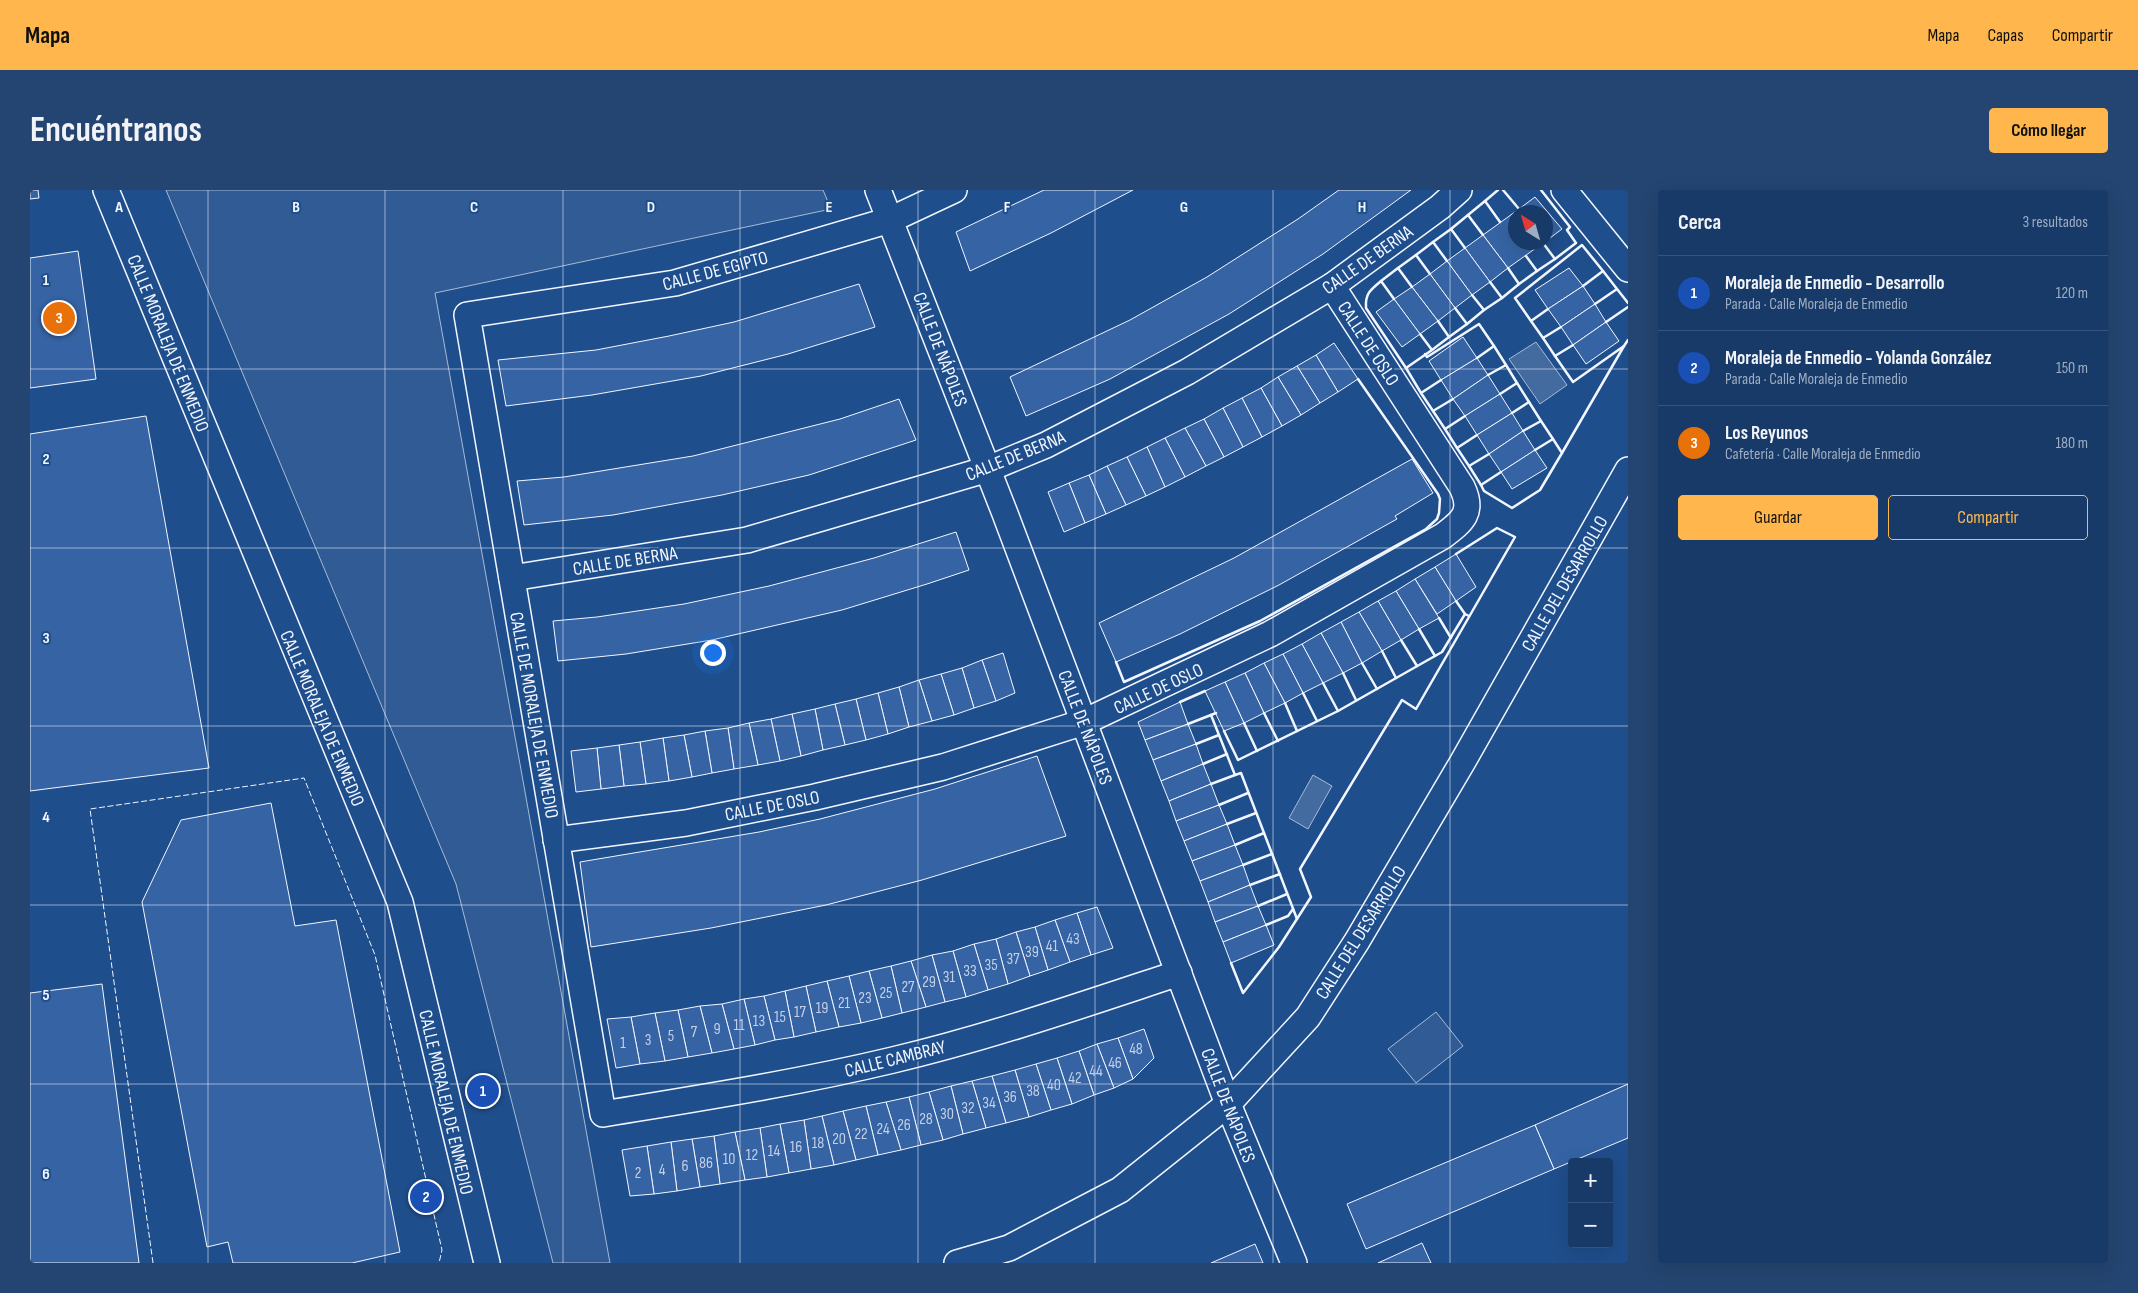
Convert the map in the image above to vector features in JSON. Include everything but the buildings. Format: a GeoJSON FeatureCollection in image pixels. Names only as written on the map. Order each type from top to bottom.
{"type":"FeatureCollection","features":[{"type":"Feature","properties":{"kind":"street","name":"CALLE MORALEJA DE ENMEDIO"},"geometry":{"type":"LineString","coordinates":[[106,190],[400,902],[487,1263]]}},
{"type":"Feature","properties":{"kind":"street","name":"CALLE DE NÁPOLES"},"geometry":{"type":"LineString","coordinates":[[878,190],[988,469],[1228,1104],[1294,1263]]}},
{"type":"Feature","properties":{"kind":"street","name":"CALLE DE EGIPTO"},"geometry":{"type":"LineString","coordinates":[[467,315],[675,283],[890,220],[954,190]]}},
{"type":"Feature","properties":{"kind":"street","name":"CALLE DE BERNA"},"geometry":{"type":"LineString","coordinates":[[512,578],[746,540],[988,469],[1046,445],[1186,372],[1332,286],[1440,207],[1459,190]]}},
{"type":"Feature","properties":{"kind":"street"},"geometry":{"type":"LineString","coordinates":[[1564,190],[1628,270]]}},
{"type":"Feature","properties":{"kind":"street","name":"CALLE DE OSLO"},"geometry":{"type":"LineString","coordinates":[[556,840],[686,823],[815,797],[943,767],[1084,722],[1175,681],[1287,625],[1443,536],[1456,526],[1467,512],[1468,498],[1332,286]]}},
{"type":"Feature","properties":{"kind":"street","name":"CALLE DE MORALEJA DE ENMEDIO"},"geometry":{"type":"LineString","coordinates":[[467,315],[603,1114]]}},
{"type":"Feature","properties":{"kind":"street","name":"CALLE DEL DESARROLLO"},"geometry":{"type":"LineString","coordinates":[[957,1263],[1012,1256],[1120,1190],[1228,1104],[1308,1017],[1357,941],[1462,763],[1628,470]]}},
{"type":"Feature","properties":{"kind":"street","name":"CALLE CAMBRAY"},"geometry":{"type":"LineString","coordinates":[[603,1114],[744,1091],[894,1060],[1033,1021],[1179,973]]}},
{"type":"Feature","properties":{"kind":"shaded area"},"geometry":{"type":"Polygon","coordinates":[[[166,190],[823,190],[831,209],[435,293],[610,1263],[553,1263],[456,884],[166,190]]]}},
{"type":"Feature","properties":{"kind":"shaded area"},"geometry":{"type":"Polygon","coordinates":[[[1536,342],[1567,385],[1540,404],[1509,359],[1536,342]]]}},
{"type":"Feature","properties":{"kind":"shaded area"},"geometry":{"type":"Polygon","coordinates":[[[1313,775],[1332,786],[1308,829],[1289,818],[1313,775]]]}},
{"type":"Feature","properties":{"kind":"shaded area"},"geometry":{"type":"Polygon","coordinates":[[[1436,1012],[1463,1046],[1416,1083],[1388,1049],[1436,1012]]]}},
{"type":"Feature","properties":{"kind":"fence"},"geometry":{"type":"LineString","coordinates":[[153,1263],[90,809],[304,778],[375,955],[442,1250],[439,1263]]}},
{"type":"Feature","properties":{"kind":"wall"},"geometry":{"type":"LineString","coordinates":[[1485,201],[1498,190]]}},
{"type":"Feature","properties":{"kind":"wall"},"geometry":{"type":"LineString","coordinates":[[1503,190],[1516,205]]}},
{"type":"Feature","properties":{"kind":"wall"},"geometry":{"type":"LineString","coordinates":[[1541,190],[1553,205]]}},
{"type":"Feature","properties":{"kind":"wall"},"geometry":{"type":"LineString","coordinates":[[1468,215],[1485,201],[1500,222]]}},
{"type":"Feature","properties":{"kind":"wall"},"geometry":{"type":"LineString","coordinates":[[1548,250],[1555,259],[1576,243],[1567,230],[1570,227],[1553,205]]}},
{"type":"Feature","properties":{"kind":"wall"},"geometry":{"type":"LineString","coordinates":[[1451,229],[1468,215],[1483,235]]}},
{"type":"Feature","properties":{"kind":"wall"},"geometry":{"type":"LineString","coordinates":[[1433,242],[1451,229],[1465,248]]}},
{"type":"Feature","properties":{"kind":"wall"},"geometry":{"type":"LineString","coordinates":[[1416,255],[1433,242],[1447,261]]}},
{"type":"Feature","properties":{"kind":"wall"},"geometry":{"type":"LineString","coordinates":[[1548,309],[1531,321],[1515,298],[1582,245],[1603,271],[1583,286]]}},
{"type":"Feature","properties":{"kind":"wall"},"geometry":{"type":"LineString","coordinates":[[1398,268],[1416,255],[1430,274]]}},
{"type":"Feature","properties":{"kind":"wall"},"geometry":{"type":"LineString","coordinates":[[1519,284],[1537,271],[1526,256]]}},
{"type":"Feature","properties":{"kind":"wall"},"geometry":{"type":"LineString","coordinates":[[1537,271],[1555,259]]}},
{"type":"Feature","properties":{"kind":"wall"},"geometry":{"type":"LineString","coordinates":[[1381,281],[1398,268],[1412,287]]}},
{"type":"Feature","properties":{"kind":"wall"},"geometry":{"type":"LineString","coordinates":[[1502,298],[1519,284],[1508,268]]}},
{"type":"Feature","properties":{"kind":"wall"},"geometry":{"type":"LineString","coordinates":[[1595,304],[1617,289],[1603,271]]}},
{"type":"Feature","properties":{"kind":"wall"},"geometry":{"type":"LineString","coordinates":[[1394,299],[1381,281],[1369,293],[1366,299],[1366,308],[1406,368],[1432,350],[1420,334]]}},
{"type":"Feature","properties":{"kind":"wall"},"geometry":{"type":"LineString","coordinates":[[1484,310],[1502,298],[1490,282]]}},
{"type":"Feature","properties":{"kind":"wall"},"geometry":{"type":"LineString","coordinates":[[1617,289],[1628,303]]}},
{"type":"Feature","properties":{"kind":"wall"},"geometry":{"type":"LineString","coordinates":[[1467,324],[1484,310],[1472,295]]}},
{"type":"Feature","properties":{"kind":"wall"},"geometry":{"type":"LineString","coordinates":[[1606,322],[1628,307]]}},
{"type":"Feature","properties":{"kind":"wall"},"geometry":{"type":"LineString","coordinates":[[1449,337],[1467,324],[1455,308]]}},
{"type":"Feature","properties":{"kind":"wall"},"geometry":{"type":"LineString","coordinates":[[1432,350],[1449,337],[1438,321]]}},
{"type":"Feature","properties":{"kind":"wall"},"geometry":{"type":"LineString","coordinates":[[1531,321],[1543,338],[1561,327]]}},
{"type":"Feature","properties":{"kind":"wall"},"geometry":{"type":"LineString","coordinates":[[1425,354],[1427,357],[1479,324],[1494,346],[1477,358]]}},
{"type":"Feature","properties":{"kind":"wall"},"geometry":{"type":"LineString","coordinates":[[1543,338],[1555,356],[1573,345]]}},
{"type":"Feature","properties":{"kind":"wall"},"geometry":{"type":"LineString","coordinates":[[1555,356],[1573,382],[1624,346],[1628,340]]}},
{"type":"Feature","properties":{"kind":"wall"},"geometry":{"type":"LineString","coordinates":[[1488,375],[1506,365],[1494,346]]}},
{"type":"Feature","properties":{"kind":"wall"},"geometry":{"type":"LineString","coordinates":[[1562,453],[1624,346]]}},
{"type":"Feature","properties":{"kind":"wall"},"geometry":{"type":"LineString","coordinates":[[1500,394],[1517,383],[1506,365]]}},
{"type":"Feature","properties":{"kind":"wall"},"geometry":{"type":"LineString","coordinates":[[1406,368],[1421,393]]}},
{"type":"Feature","properties":{"kind":"wall"},"geometry":{"type":"LineString","coordinates":[[1116,662],[1124,682],[1260,621],[1426,529],[1437,519],[1440,499],[1438,494],[1358,379]]}},
{"type":"Feature","properties":{"kind":"wall"},"geometry":{"type":"LineString","coordinates":[[1433,411],[1421,393],[1441,380]]}},
{"type":"Feature","properties":{"kind":"wall"},"geometry":{"type":"LineString","coordinates":[[1512,413],[1529,402],[1517,383]]}},
{"type":"Feature","properties":{"kind":"wall"},"geometry":{"type":"LineString","coordinates":[[1445,429],[1433,411],[1453,399]]}},
{"type":"Feature","properties":{"kind":"wall"},"geometry":{"type":"LineString","coordinates":[[1523,431],[1541,421],[1529,402]]}},
{"type":"Feature","properties":{"kind":"wall"},"geometry":{"type":"LineString","coordinates":[[1457,448],[1445,429],[1465,416]]}},
{"type":"Feature","properties":{"kind":"wall"},"geometry":{"type":"LineString","coordinates":[[1541,421],[1553,439]]}},
{"type":"Feature","properties":{"kind":"wall"},"geometry":{"type":"LineString","coordinates":[[1469,466],[1457,448],[1477,435]]}},
{"type":"Feature","properties":{"kind":"wall"},"geometry":{"type":"LineString","coordinates":[[1501,472],[1481,485],[1484,491],[1512,508],[1540,490],[1562,453],[1553,439],[1535,450]]}},
{"type":"Feature","properties":{"kind":"wall"},"geometry":{"type":"LineString","coordinates":[[1481,485],[1469,466],[1489,454]]}},
{"type":"Feature","properties":{"kind":"wall"},"geometry":{"type":"LineString","coordinates":[[1231,963],[1243,993],[1279,947],[1311,897],[1300,869],[1402,700],[1416,709],[1515,537],[1497,528],[1456,554]]}},
{"type":"Feature","properties":{"kind":"wall"},"geometry":{"type":"LineString","coordinates":[[1456,601],[1465,614]]}},
{"type":"Feature","properties":{"kind":"wall"},"geometry":{"type":"LineString","coordinates":[[1224,731],[1238,760],[1338,711],[1442,652],[1465,614],[1469,616]]}},
{"type":"Feature","properties":{"kind":"wall"},"geometry":{"type":"LineString","coordinates":[[1439,618],[1451,638]]}},
{"type":"Feature","properties":{"kind":"wall"},"geometry":{"type":"LineString","coordinates":[[1419,629],[1435,656]]}},
{"type":"Feature","properties":{"kind":"wall"},"geometry":{"type":"LineString","coordinates":[[1401,640],[1417,666]]}},
{"type":"Feature","properties":{"kind":"wall"},"geometry":{"type":"LineString","coordinates":[[1382,651],[1396,678]]}},
{"type":"Feature","properties":{"kind":"wall"},"geometry":{"type":"LineString","coordinates":[[1362,663],[1377,689]]}},
{"type":"Feature","properties":{"kind":"wall"},"geometry":{"type":"LineString","coordinates":[[1343,673],[1356,700]]}},
{"type":"Feature","properties":{"kind":"wall"},"geometry":{"type":"LineString","coordinates":[[1323,683],[1338,711]]}},
{"type":"Feature","properties":{"kind":"wall"},"geometry":{"type":"LineString","coordinates":[[1180,702],[1205,691]]}},
{"type":"Feature","properties":{"kind":"wall"},"geometry":{"type":"LineString","coordinates":[[1303,693],[1317,721]]}},
{"type":"Feature","properties":{"kind":"wall"},"geometry":{"type":"LineString","coordinates":[[1285,703],[1297,731]]}},
{"type":"Feature","properties":{"kind":"wall"},"geometry":{"type":"LineString","coordinates":[[1188,724],[1216,713]]}},
{"type":"Feature","properties":{"kind":"wall"},"geometry":{"type":"LineString","coordinates":[[1264,713],[1278,741]]}},
{"type":"Feature","properties":{"kind":"wall"},"geometry":{"type":"LineString","coordinates":[[1211,715],[1235,775],[1241,773],[1297,919]]}},
{"type":"Feature","properties":{"kind":"wall"},"geometry":{"type":"LineString","coordinates":[[1244,723],[1257,751]]}},
{"type":"Feature","properties":{"kind":"wall"},"geometry":{"type":"LineString","coordinates":[[1196,744],[1219,735]]}},
{"type":"Feature","properties":{"kind":"wall"},"geometry":{"type":"LineString","coordinates":[[1203,764],[1227,754]]}},
{"type":"Feature","properties":{"kind":"wall"},"geometry":{"type":"LineString","coordinates":[[1211,784],[1235,775]]}},
{"type":"Feature","properties":{"kind":"wall"},"geometry":{"type":"LineString","coordinates":[[1219,805],[1248,793]]}},
{"type":"Feature","properties":{"kind":"wall"},"geometry":{"type":"LineString","coordinates":[[1227,824],[1256,813]]}},
{"type":"Feature","properties":{"kind":"wall"},"geometry":{"type":"LineString","coordinates":[[1235,845],[1264,833]]}},
{"type":"Feature","properties":{"kind":"wall"},"geometry":{"type":"LineString","coordinates":[[1243,865],[1272,854]]}},
{"type":"Feature","properties":{"kind":"wall"},"geometry":{"type":"LineString","coordinates":[[1250,885],[1280,874]]}},
{"type":"Feature","properties":{"kind":"wall"},"geometry":{"type":"LineString","coordinates":[[1258,906],[1287,894]]}},
{"type":"Feature","properties":{"kind":"wall"},"geometry":{"type":"LineString","coordinates":[[1266,925],[1288,916],[1293,909]]}},
{"type":"Feature","properties":{"kind":"place","name":"Los Reyunos"},"geometry":{"type":"Point","coordinates":[59,318]}},
{"type":"Feature","properties":{"kind":"place","name":"Moraleja de Enmedio - Desarrollo"},"geometry":{"type":"Point","coordinates":[483,1091]}},
{"type":"Feature","properties":{"kind":"place","name":"Moraleja de Enmedio - Yolanda González"},"geometry":{"type":"Point","coordinates":[426,1197]}}]}
